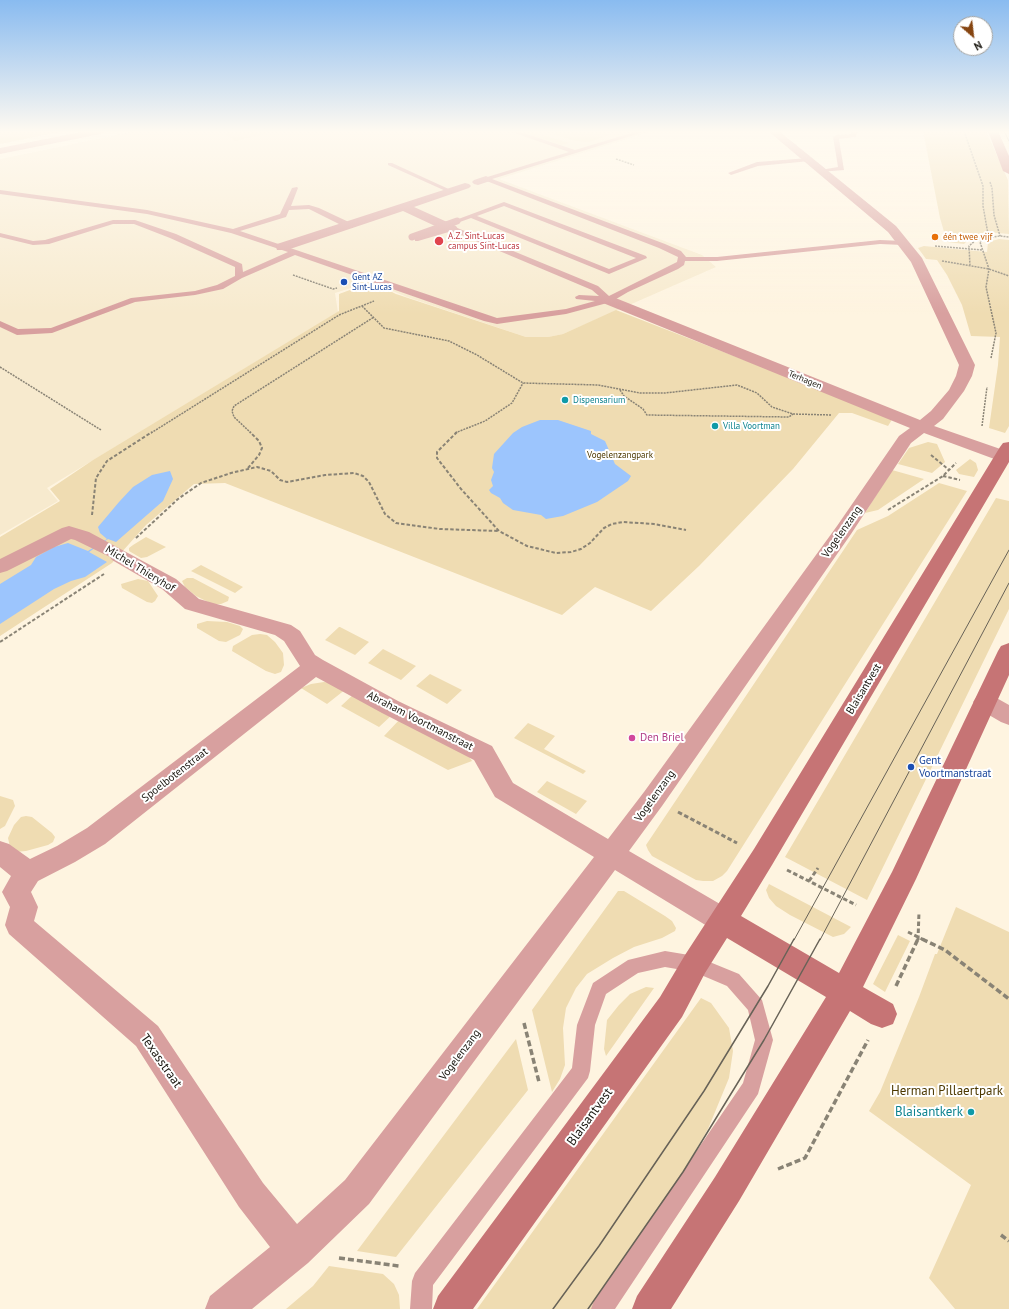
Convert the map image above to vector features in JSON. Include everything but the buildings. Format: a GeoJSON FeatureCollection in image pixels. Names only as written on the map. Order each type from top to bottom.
{"type":"FeatureCollection","features":[{"type":"Feature","properties":{"kind":"main road","name":"Blaisantvest"},"geometry":{"type":"LineString","coordinates":[[451,1309],[671,1007],[695,964],[763,857],[1007,454]]}},
{"type":"Feature","properties":{"kind":"main road"},"geometry":{"type":"LineString","coordinates":[[650,1309],[727,1189],[844,992],[902,879],[1009,651]]}},
{"type":"Feature","properties":{"kind":"main road"},"geometry":{"type":"LineString","coordinates":[[722,920],[882,1014]]}},
{"type":"Feature","properties":{"kind":"street"},"geometry":{"type":"LineString","coordinates":[[282,247],[350,226],[403,206],[447,192]]}},
{"type":"Feature","properties":{"kind":"street","name":"Vogelenzang"},"geometry":{"type":"LineString","coordinates":[[223,1309],[301,1244],[357,1192],[653,799],[844,530],[905,440],[937,415],[956,391],[964,376],[967,365],[917,261],[892,229],[847,192]]}},
{"type":"Feature","properties":{"kind":"street"},"geometry":{"type":"LineString","coordinates":[[403,206],[454,225]]}},
{"type":"Feature","properties":{"kind":"street","name":"Terhagen"},"geometry":{"type":"LineString","coordinates":[[608,300],[922,428],[1007,454]]}},
{"type":"Feature","properties":{"kind":"street"},"geometry":{"type":"LineString","coordinates":[[0,568],[75,534]]}},
{"type":"Feature","properties":{"kind":"street","name":"Michel Thieryhof"},"geometry":{"type":"LineString","coordinates":[[75,534],[119,556],[169,584],[192,604],[284,630]]}},
{"type":"Feature","properties":{"kind":"street","name":"Abraham Voortmanstraat"},"geometry":{"type":"LineString","coordinates":[[284,630],[292,636],[306,660],[315,666],[390,707],[483,753],[504,790],[722,920]]}},
{"type":"Feature","properties":{"kind":"street","name":"Spoelbotenstraat"},"geometry":{"type":"LineString","coordinates":[[28,873],[66,854],[96,836],[315,666]]}},
{"type":"Feature","properties":{"kind":"street"},"geometry":{"type":"LineString","coordinates":[[984,702],[1009,716]]}},
{"type":"Feature","properties":{"kind":"street"},"geometry":{"type":"LineString","coordinates":[[0,852],[28,873]]}},
{"type":"Feature","properties":{"kind":"street","name":"Texasstraat"},"geometry":{"type":"LineString","coordinates":[[28,873],[16,892],[24,907],[19,925],[147,1036],[251,1195],[301,1244]]}},
{"type":"Feature","properties":{"kind":"lane"},"geometry":{"type":"LineString","coordinates":[[1,192],[147,212],[199,222],[233,231],[345,267],[401,289],[487,319],[497,321],[566,311],[608,300],[625,290],[681,263],[682,256],[678,252],[513,192]]}},
{"type":"Feature","properties":{"kind":"lane"},"geometry":{"type":"LineString","coordinates":[[233,231],[283,215],[293,192]]}},
{"type":"Feature","properties":{"kind":"lane"},"geometry":{"type":"LineString","coordinates":[[415,238],[454,225],[471,216],[504,204],[643,258],[609,272],[471,216]]}},
{"type":"Feature","properties":{"kind":"lane"},"geometry":{"type":"LineString","coordinates":[[286,208],[309,207],[317,209],[350,226]]}},
{"type":"Feature","properties":{"kind":"lane"},"geometry":{"type":"LineString","coordinates":[[1,235],[16,240],[33,243],[46,242],[113,222],[135,222],[173,236],[240,266],[238,277]]}},
{"type":"Feature","properties":{"kind":"lane"},"geometry":{"type":"LineString","coordinates":[[454,225],[595,288],[608,300]]}},
{"type":"Feature","properties":{"kind":"lane"},"geometry":{"type":"LineString","coordinates":[[682,259],[717,259],[880,242],[902,243]]}},
{"type":"Feature","properties":{"kind":"lane"},"geometry":{"type":"LineString","coordinates":[[0,324],[17,332],[52,330],[134,300],[195,293],[220,287],[238,277],[295,252]]}},
{"type":"Feature","properties":{"kind":"lane"},"geometry":{"type":"LineString","coordinates":[[579,297],[608,300]]}},
{"type":"Feature","properties":{"kind":"lane"},"geometry":{"type":"LineString","coordinates":[[421,1309],[423,1281],[581,1070],[586,1025],[600,989],[634,966],[665,959],[695,964],[733,980],[756,1006],[764,1040],[752,1087],[602,1309]]}},
{"type":"Feature","properties":{"kind":"path"},"geometry":{"type":"LineString","coordinates":[[970,266],[968,249],[971,243],[988,234],[982,192]]}},
{"type":"Feature","properties":{"kind":"path"},"geometry":{"type":"LineString","coordinates":[[992,192],[994,215],[1000,236]]}},
{"type":"Feature","properties":{"kind":"path"},"geometry":{"type":"LineString","coordinates":[[992,352],[996,333],[986,287],[989,269],[980,242],[987,238],[1000,236],[1009,237]]}},
{"type":"Feature","properties":{"kind":"path"},"geometry":{"type":"LineString","coordinates":[[902,243],[982,250]]}},
{"type":"Feature","properties":{"kind":"path"},"geometry":{"type":"LineString","coordinates":[[917,261],[946,261],[989,269],[1009,276]]}},
{"type":"Feature","properties":{"kind":"path"},"geometry":{"type":"LineString","coordinates":[[75,534],[93,514],[96,478],[107,461],[339,315],[401,289]]}},
{"type":"Feature","properties":{"kind":"path"},"geometry":{"type":"LineString","coordinates":[[362,306],[384,328],[449,341],[523,383],[598,385],[640,393],[665,393],[736,385],[757,393],[772,407],[793,414],[831,415]]}},
{"type":"Feature","properties":{"kind":"path"},"geometry":{"type":"LineString","coordinates":[[248,468],[259,455],[262,448],[259,441],[234,416],[232,411],[234,406],[374,317]]}},
{"type":"Feature","properties":{"kind":"path"},"geometry":{"type":"LineString","coordinates":[[0,367],[101,430]]}},
{"type":"Feature","properties":{"kind":"path"},"geometry":{"type":"LineString","coordinates":[[523,383],[512,403],[485,421],[455,433],[437,452],[437,458],[461,489],[499,531],[527,546],[556,553],[571,552],[581,549],[590,543],[604,528],[612,524],[623,522],[654,524],[686,530]]}},
{"type":"Feature","properties":{"kind":"path"},"geometry":{"type":"LineString","coordinates":[[620,389],[624,396],[643,409],[647,415],[789,417],[793,414]]}},
{"type":"Feature","properties":{"kind":"path"},"geometry":{"type":"LineString","coordinates":[[0,642],[119,556],[144,528],[190,490],[215,478],[248,468],[264,468],[271,471],[280,480],[287,482],[325,475],[354,473],[362,476],[369,482],[385,514],[396,523],[440,529],[499,531]]}},
{"type":"Feature","properties":{"kind":"path"},"geometry":{"type":"LineString","coordinates":[[809,881],[818,868]]}},
{"type":"Feature","properties":{"kind":"path"},"geometry":{"type":"LineString","coordinates":[[777,1169],[805,1158],[882,1014],[919,937],[920,914],[902,879]]}},
{"type":"Feature","properties":{"kind":"path"},"geometry":{"type":"LineString","coordinates":[[882,919],[945,950],[1009,999]]}},
{"type":"Feature","properties":{"kind":"path"},"geometry":{"type":"LineString","coordinates":[[514,983],[541,1089]]}},
{"type":"Feature","properties":{"kind":"path"},"geometry":{"type":"LineString","coordinates":[[1001,1235],[1009,1241]]}},
{"type":"Feature","properties":{"kind":"path"},"geometry":{"type":"LineString","coordinates":[[301,1244],[326,1256],[406,1267]]}},
{"type":"Feature","properties":{"kind":"shaded area"},"geometry":{"type":"Polygon","coordinates":[[[0,192],[534,192],[702,255],[716,267],[563,334],[548,337],[526,337],[407,297],[381,286],[357,286],[335,293],[338,312],[47,488],[58,501],[0,535],[0,192]]]}},
{"type":"Feature","properties":{"kind":"green space"},"geometry":{"type":"Polygon","coordinates":[[[935,192],[1008,192],[1009,234],[986,232],[985,234],[968,240],[964,244],[947,242],[935,192]]]}},
{"type":"Feature","properties":{"kind":"green space"},"geometry":{"type":"Polygon","coordinates":[[[999,239],[1009,240],[1009,426],[1005,433],[989,428],[998,365],[1000,337],[971,336],[962,305],[947,275],[937,260],[926,259],[918,248],[924,246],[987,252],[988,242],[999,239]]]}},
{"type":"Feature","properties":{"kind":"green space","name":"Vogelenzangpark"},"geometry":{"type":"Polygon","coordinates":[[[358,287],[382,287],[396,294],[526,337],[548,337],[563,334],[616,310],[893,418],[888,426],[852,413],[839,413],[793,469],[699,566],[651,611],[595,587],[562,615],[225,483],[194,484],[146,525],[112,563],[0,636],[0,537],[60,501],[50,489],[93,460],[339,311],[339,294],[358,287]]]}},
{"type":"Feature","properties":{"kind":"green space"},"geometry":{"type":"Polygon","coordinates":[[[928,442],[937,444],[945,462],[932,473],[898,464],[909,448],[928,442]]]}},
{"type":"Feature","properties":{"kind":"green space"},"geometry":{"type":"Polygon","coordinates":[[[970,459],[976,463],[978,470],[974,477],[959,474],[956,470],[970,459]]]}},
{"type":"Feature","properties":{"kind":"green space"},"geometry":{"type":"Polygon","coordinates":[[[892,470],[924,479],[878,510],[865,513],[892,470]]]}},
{"type":"Feature","properties":{"kind":"green space"},"geometry":{"type":"Polygon","coordinates":[[[939,483],[967,491],[727,871],[713,881],[696,880],[652,856],[646,845],[857,530],[888,516],[939,483]]]}},
{"type":"Feature","properties":{"kind":"green space"},"geometry":{"type":"Polygon","coordinates":[[[996,498],[1009,501],[1009,609],[867,900],[785,857],[996,498]]]}},
{"type":"Feature","properties":{"kind":"green space"},"geometry":{"type":"Polygon","coordinates":[[[146,537],[166,547],[147,557],[141,558],[129,551],[129,548],[146,537]]]}},
{"type":"Feature","properties":{"kind":"green space"},"geometry":{"type":"Polygon","coordinates":[[[201,565],[243,587],[235,593],[191,571],[201,565]]]}},
{"type":"Feature","properties":{"kind":"green space"},"geometry":{"type":"Polygon","coordinates":[[[187,578],[193,578],[229,597],[228,601],[221,604],[212,604],[196,596],[185,587],[182,581],[187,578]]]}},
{"type":"Feature","properties":{"kind":"green space"},"geometry":{"type":"Polygon","coordinates":[[[138,579],[148,581],[158,596],[155,601],[152,603],[147,602],[122,588],[121,584],[138,579]]]}},
{"type":"Feature","properties":{"kind":"green space"},"geometry":{"type":"Polygon","coordinates":[[[207,621],[227,622],[240,626],[243,629],[240,635],[226,642],[219,641],[197,628],[197,624],[207,621]]]}},
{"type":"Feature","properties":{"kind":"green space"},"geometry":{"type":"Polygon","coordinates":[[[339,627],[369,642],[355,655],[325,640],[339,627]]]}},
{"type":"Feature","properties":{"kind":"green space"},"geometry":{"type":"Polygon","coordinates":[[[252,635],[267,635],[275,642],[283,653],[284,665],[281,672],[275,674],[266,671],[232,651],[233,646],[252,635]]]}},
{"type":"Feature","properties":{"kind":"green space"},"geometry":{"type":"Polygon","coordinates":[[[383,649],[416,666],[401,680],[368,663],[383,649]]]}},
{"type":"Feature","properties":{"kind":"green space"},"geometry":{"type":"Polygon","coordinates":[[[430,674],[462,690],[447,704],[416,686],[430,674]]]}},
{"type":"Feature","properties":{"kind":"green space"},"geometry":{"type":"Polygon","coordinates":[[[324,682],[335,683],[346,689],[327,704],[301,688],[311,684],[324,682]]]}},
{"type":"Feature","properties":{"kind":"green space"},"geometry":{"type":"Polygon","coordinates":[[[355,693],[393,714],[379,727],[341,706],[355,693]]]}},
{"type":"Feature","properties":{"kind":"green space"},"geometry":{"type":"Polygon","coordinates":[[[401,718],[466,752],[472,761],[448,770],[384,736],[401,718]]]}},
{"type":"Feature","properties":{"kind":"green space"},"geometry":{"type":"Polygon","coordinates":[[[528,723],[555,736],[544,749],[586,771],[583,774],[514,738],[528,723]]]}},
{"type":"Feature","properties":{"kind":"green space"},"geometry":{"type":"Polygon","coordinates":[[[547,781],[587,801],[576,814],[537,792],[547,781]]]}},
{"type":"Feature","properties":{"kind":"green space"},"geometry":{"type":"Polygon","coordinates":[[[0,796],[13,800],[15,806],[5,826],[0,829],[0,796]]]}},
{"type":"Feature","properties":{"kind":"green space"},"geometry":{"type":"Polygon","coordinates":[[[21,817],[32,817],[55,837],[53,842],[48,845],[26,851],[15,852],[10,847],[8,838],[14,825],[21,817]]]}},
{"type":"Feature","properties":{"kind":"green space"},"geometry":{"type":"Polygon","coordinates":[[[769,884],[851,927],[844,934],[833,937],[790,915],[776,906],[769,898],[766,890],[769,884]]]}},
{"type":"Feature","properties":{"kind":"green space"},"geometry":{"type":"Polygon","coordinates":[[[618,891],[624,891],[665,916],[672,921],[676,928],[675,931],[662,938],[634,947],[613,958],[587,974],[576,988],[566,1008],[563,1028],[565,1065],[560,1079],[552,1092],[532,1010],[618,891]]]}},
{"type":"Feature","properties":{"kind":"green space","name":"Herman Pillaertpark"},"geometry":{"type":"Polygon","coordinates":[[[956,907],[1009,932],[1009,1309],[955,1309],[929,1278],[971,1185],[869,1111],[880,1092],[935,954],[937,954],[956,907]]]}},
{"type":"Feature","properties":{"kind":"green space"},"geometry":{"type":"Polygon","coordinates":[[[898,935],[910,941],[885,992],[873,984],[898,935]]]}},
{"type":"Feature","properties":{"kind":"green space"},"geometry":{"type":"Polygon","coordinates":[[[646,987],[654,988],[606,1056],[604,1049],[607,1020],[630,994],[646,987]]]}},
{"type":"Feature","properties":{"kind":"green space"},"geometry":{"type":"Polygon","coordinates":[[[701,998],[711,1003],[729,1028],[733,1051],[729,1078],[708,1129],[683,1172],[596,1309],[477,1309],[701,998]]]}},
{"type":"Feature","properties":{"kind":"green space"},"geometry":{"type":"Polygon","coordinates":[[[516,1039],[528,1090],[396,1257],[357,1251],[516,1039]]]}},
{"type":"Feature","properties":{"kind":"green space"},"geometry":{"type":"Polygon","coordinates":[[[329,1266],[383,1274],[394,1284],[399,1295],[400,1309],[286,1309],[313,1286],[329,1266]]]}},
{"type":"Feature","properties":{"kind":"water"},"geometry":{"type":"Polygon","coordinates":[[[540,420],[558,420],[591,431],[591,434],[605,441],[615,464],[631,476],[628,481],[597,502],[563,516],[546,519],[541,515],[513,510],[489,490],[493,486],[491,480],[494,472],[492,468],[494,454],[513,433],[522,427],[540,420]]]}},
{"type":"Feature","properties":{"kind":"water"},"geometry":{"type":"Polygon","coordinates":[[[170,471],[173,479],[163,501],[116,542],[108,539],[89,552],[107,562],[85,577],[71,581],[54,589],[0,624],[0,584],[31,565],[36,557],[54,547],[68,543],[88,551],[107,539],[100,533],[98,527],[119,502],[133,487],[152,475],[170,471]]]}},
{"type":"Feature","properties":{"kind":"tram line"},"geometry":{"type":"LineString","coordinates":[[794,940],[1009,550]]}},
{"type":"Feature","properties":{"kind":"tram line"},"geometry":{"type":"LineString","coordinates":[[820,940],[1009,583]]}},
{"type":"Feature","properties":{"kind":"tram line"},"geometry":{"type":"LineString","coordinates":[[553,1309],[599,1246],[704,1091],[768,986],[794,939]]}},
{"type":"Feature","properties":{"kind":"tram line"},"geometry":{"type":"LineString","coordinates":[[588,1309],[683,1172],[764,1040],[820,939]]}},
{"type":"Feature","properties":{"kind":"place","name":"één twee vijf"},"geometry":{"type":"Point","coordinates":[935,237]}},
{"type":"Feature","properties":{"kind":"place","name":"A.Z. Sint-Lucas campus Sint-Lucas"},"geometry":{"type":"Point","coordinates":[439,241]}},
{"type":"Feature","properties":{"kind":"place","name":"Gent AZ Sint-Lucas"},"geometry":{"type":"Point","coordinates":[344,282]}},
{"type":"Feature","properties":{"kind":"place","name":"Dispensarium"},"geometry":{"type":"Point","coordinates":[565,400]}},
{"type":"Feature","properties":{"kind":"place","name":"Villa Voortman"},"geometry":{"type":"Point","coordinates":[715,426]}},
{"type":"Feature","properties":{"kind":"place","name":"Den Briel"},"geometry":{"type":"Point","coordinates":[632,738]}},
{"type":"Feature","properties":{"kind":"place","name":"Gent Voortmanstraat"},"geometry":{"type":"Point","coordinates":[911,767]}},
{"type":"Feature","properties":{"kind":"place","name":"Blaisantkerk"},"geometry":{"type":"Point","coordinates":[971,1112]}}]}
